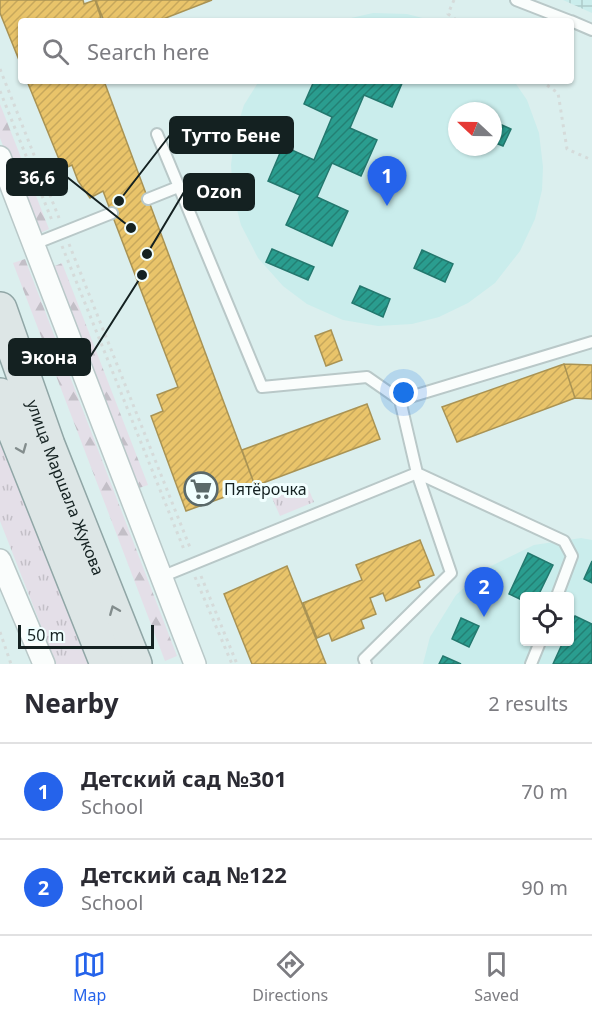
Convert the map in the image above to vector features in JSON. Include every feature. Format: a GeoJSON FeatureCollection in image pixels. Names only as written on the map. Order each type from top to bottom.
{"type":"FeatureCollection","features":[{"type":"Feature","properties":{"kind":"main road","name":"улица Маршала Жукова"},"geometry":{"type":"LineString","coordinates":[[0,309],[48,445],[135,664]]}},
{"type":"Feature","properties":{"kind":"main road","name":"улица Маршала Жукова"},"geometry":{"type":"LineString","coordinates":[[0,395],[107,664]]}},
{"type":"Feature","properties":{"kind":"street"},"geometry":{"type":"LineString","coordinates":[[0,156],[195,664]]}},
{"type":"Feature","properties":{"kind":"street"},"geometry":{"type":"LineString","coordinates":[[0,560],[44,664]]}},
{"type":"Feature","properties":{"kind":"lane"},"geometry":{"type":"LineString","coordinates":[[516,0],[562,18]]}},
{"type":"Feature","properties":{"kind":"lane"},"geometry":{"type":"LineString","coordinates":[[574,23],[592,30]]}},
{"type":"Feature","properties":{"kind":"lane"},"geometry":{"type":"LineString","coordinates":[[157,134],[262,387],[367,377],[400,400],[417,473],[451,573],[364,659],[366,664]]}},
{"type":"Feature","properties":{"kind":"lane"},"geometry":{"type":"LineString","coordinates":[[148,198],[178,187]]}},
{"type":"Feature","properties":{"kind":"lane"},"geometry":{"type":"LineString","coordinates":[[34,244],[111,213]]}},
{"type":"Feature","properties":{"kind":"lane"},"geometry":{"type":"LineString","coordinates":[[400,400],[592,342]]}},
{"type":"Feature","properties":{"kind":"lane"},"geometry":{"type":"LineString","coordinates":[[161,577],[417,473],[564,541],[572,556],[559,592]]}},
{"type":"Feature","properties":{"kind":"lane"},"geometry":{"type":"LineString","coordinates":[[531,664],[538,646]]}},
{"type":"Feature","properties":{"kind":"path"},"geometry":{"type":"LineString","coordinates":[[454,0],[448,14],[454,18]]}},
{"type":"Feature","properties":{"kind":"path"},"geometry":{"type":"LineString","coordinates":[[0,69],[61,233],[232,664]]}},
{"type":"Feature","properties":{"kind":"path"},"geometry":{"type":"LineString","coordinates":[[545,84],[558,93],[567,149],[592,160]]}},
{"type":"Feature","properties":{"kind":"path"},"geometry":{"type":"LineString","coordinates":[[0,91],[61,233],[193,564],[237,664]]}},
{"type":"Feature","properties":{"kind":"path"},"geometry":{"type":"LineString","coordinates":[[0,632],[11,664]]}},
{"type":"Feature","properties":{"kind":"shaded area"},"geometry":{"type":"Polygon","coordinates":[[[563,0],[592,0],[592,13],[563,0]]]}},
{"type":"Feature","properties":{"kind":"shaded area"},"geometry":{"type":"Polygon","coordinates":[[[373,13],[407,14],[422,18],[351,18],[373,13]]]}},
{"type":"Feature","properties":{"kind":"shaded area"},"geometry":{"type":"Polygon","coordinates":[[[257,84],[516,84],[527,100],[539,133],[543,167],[542,190],[535,219],[520,251],[495,283],[468,303],[439,317],[412,324],[378,326],[343,320],[307,304],[283,286],[258,258],[241,225],[233,194],[231,165],[235,133],[244,105],[257,84]]]}},
{"type":"Feature","properties":{"kind":"shaded area"},"geometry":{"type":"Polygon","coordinates":[[[581,538],[592,540],[592,664],[423,664],[430,637],[456,595],[485,569],[534,545],[581,538]]]}},
{"type":"Feature","properties":{"kind":"green space"},"geometry":{"type":"Polygon","coordinates":[[[0,104],[49,229],[38,234],[0,138],[0,104]]]}},
{"type":"Feature","properties":{"kind":"green space"},"geometry":{"type":"Polygon","coordinates":[[[25,259],[177,656],[165,661],[13,263],[25,259]]]}},
{"type":"Feature","properties":{"kind":"green space"},"geometry":{"type":"Polygon","coordinates":[[[62,263],[148,485],[136,489],[50,268],[62,263]]]}},
{"type":"Feature","properties":{"kind":"green space"},"geometry":{"type":"Polygon","coordinates":[[[0,425],[92,664],[56,664],[0,521],[0,425]]]}},
{"type":"Feature","properties":{"kind":"green space"},"geometry":{"type":"Polygon","coordinates":[[[306,483],[314,502],[280,516],[272,498],[306,483]]]}},
{"type":"Feature","properties":{"kind":"building: Homes"},"geometry":{"type":"Polygon","coordinates":[[[0,0],[83,0],[84,4],[95,0],[101,18],[18,18],[18,58],[0,13],[0,0]]]}},
{"type":"Feature","properties":{"kind":"building: Homes"},"geometry":{"type":"Polygon","coordinates":[[[212,0],[166,18],[103,18],[96,1],[212,0]]]}},
{"type":"Feature","properties":{"kind":"building: Homes"},"geometry":{"type":"Polygon","coordinates":[[[28,84],[105,84],[255,486],[186,511],[151,416],[163,411],[157,395],[178,387],[103,191],[90,198],[78,181],[72,165],[63,169],[28,84]]]}},
{"type":"Feature","properties":{"kind":"building: Homes"},"geometry":{"type":"Polygon","coordinates":[[[331,330],[342,360],[326,366],[315,336],[331,330]]]}},
{"type":"Feature","properties":{"kind":"building: Homes"},"geometry":{"type":"Polygon","coordinates":[[[564,364],[575,398],[457,442],[442,407],[564,364]]]}},
{"type":"Feature","properties":{"kind":"building: Homes"},"geometry":{"type":"Polygon","coordinates":[[[564,364],[592,365],[592,399],[575,398],[564,364]]]}},
{"type":"Feature","properties":{"kind":"building: Homes"},"geometry":{"type":"Polygon","coordinates":[[[367,404],[380,439],[255,486],[242,450],[367,404]]]}},
{"type":"Feature","properties":{"kind":"building: Homes"},"geometry":{"type":"Polygon","coordinates":[[[420,540],[434,575],[418,581],[420,587],[386,601],[383,593],[370,598],[376,614],[361,620],[364,628],[332,641],[329,633],[317,638],[303,603],[362,580],[356,565],[420,540]]]}},
{"type":"Feature","properties":{"kind":"building: Homes"},"geometry":{"type":"Polygon","coordinates":[[[287,566],[326,664],[252,664],[224,594],[287,566]]]}},
{"type":"Feature","properties":{"kind":"building: Schools"},"geometry":{"type":"Polygon","coordinates":[[[313,84],[402,84],[392,107],[364,95],[350,128],[377,140],[361,176],[332,163],[317,197],[348,211],[332,246],[286,225],[300,195],[268,181],[283,146],[314,160],[332,117],[304,104],[313,84]]]}},
{"type":"Feature","properties":{"kind":"building: Schools"},"geometry":{"type":"Polygon","coordinates":[[[502,125],[511,129],[502,146],[502,125]]]}},
{"type":"Feature","properties":{"kind":"building: Schools"},"geometry":{"type":"Polygon","coordinates":[[[272,249],[314,267],[308,280],[266,262],[272,249]]]}},
{"type":"Feature","properties":{"kind":"building: Schools"},"geometry":{"type":"Polygon","coordinates":[[[422,250],[453,264],[445,282],[414,268],[422,250]]]}},
{"type":"Feature","properties":{"kind":"building: Schools"},"geometry":{"type":"Polygon","coordinates":[[[360,286],[390,299],[383,317],[352,303],[360,286]]]}},
{"type":"Feature","properties":{"kind":"building: Schools"},"geometry":{"type":"Polygon","coordinates":[[[528,553],[553,565],[540,592],[520,592],[520,599],[509,594],[528,553]]]}},
{"type":"Feature","properties":{"kind":"building: Schools"},"geometry":{"type":"Polygon","coordinates":[[[592,561],[592,583],[584,579],[592,561]]]}},
{"type":"Feature","properties":{"kind":"building: Schools"},"geometry":{"type":"Polygon","coordinates":[[[575,616],[592,624],[592,664],[553,664],[561,646],[574,646],[575,616]]]}},
{"type":"Feature","properties":{"kind":"building: Schools"},"geometry":{"type":"Polygon","coordinates":[[[461,618],[479,626],[469,647],[452,639],[461,618]]]}},
{"type":"Feature","properties":{"kind":"building: Schools"},"geometry":{"type":"Polygon","coordinates":[[[443,656],[461,664],[439,664],[443,656]]]}},
{"type":"Feature","properties":{"kind":"place","name":"Тутто Бене"},"geometry":{"type":"Point","coordinates":[119,201]}},
{"type":"Feature","properties":{"kind":"place","name":"Детский сад №301"},"geometry":{"type":"Point","coordinates":[387,206]}},
{"type":"Feature","properties":{"kind":"place","name":"36,6"},"geometry":{"type":"Point","coordinates":[131,228]}},
{"type":"Feature","properties":{"kind":"place","name":"Ozon"},"geometry":{"type":"Point","coordinates":[147,254]}},
{"type":"Feature","properties":{"kind":"place","name":"Экона"},"geometry":{"type":"Point","coordinates":[142,275]}},
{"type":"Feature","properties":{"kind":"place","name":"Пятёрочка"},"geometry":{"type":"Point","coordinates":[201,489]}},
{"type":"Feature","properties":{"kind":"place","name":"Детский сад №122"},"geometry":{"type":"Point","coordinates":[484,617]}}]}
